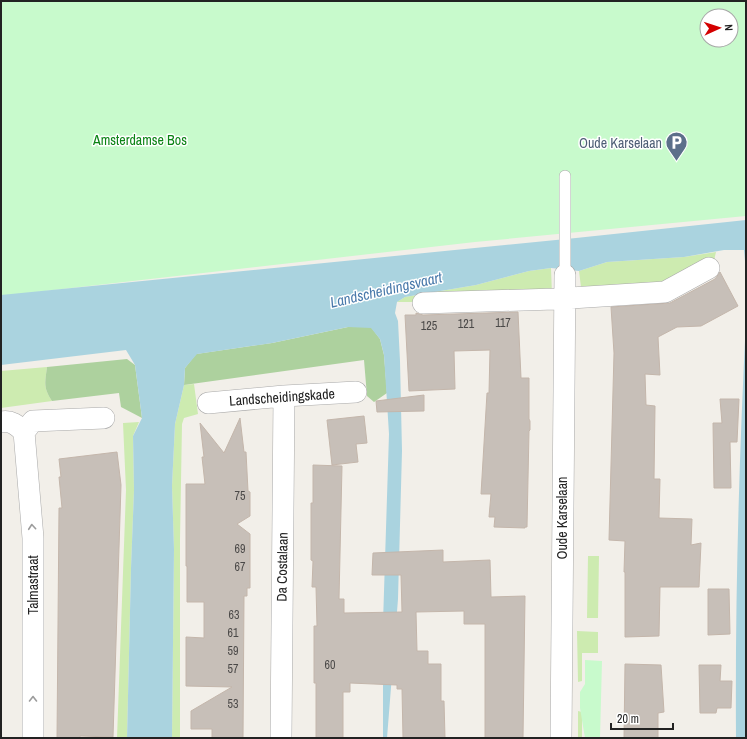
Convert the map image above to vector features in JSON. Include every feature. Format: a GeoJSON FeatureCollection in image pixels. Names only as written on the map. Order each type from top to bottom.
{"type":"FeatureCollection","features":[{"type":"Feature","properties":{"kind":"street"},"geometry":{"type":"LineString","coordinates":[[423,304],[665,292],[710,268]]}},
{"type":"Feature","properties":{"kind":"street","name":"Oude Karselaan"},"geometry":{"type":"LineString","coordinates":[[560,738],[564,275]]}},
{"type":"Feature","properties":{"kind":"street","name":"Landscheidingskade"},"geometry":{"type":"LineString","coordinates":[[208,403],[284,396],[356,392]]}},
{"type":"Feature","properties":{"kind":"street","name":"Da Costalaan"},"geometry":{"type":"LineString","coordinates":[[281,738],[284,396]]}},
{"type":"Feature","properties":{"kind":"street"},"geometry":{"type":"LineString","coordinates":[[1,422],[16,424],[24,432],[33,421],[104,418]]}},
{"type":"Feature","properties":{"kind":"street","name":"Talmastraat"},"geometry":{"type":"LineString","coordinates":[[24,432],[33,538],[33,738]]}},
{"type":"Feature","properties":{"kind":"lane","name":"Oude Karselaan"},"geometry":{"type":"LineString","coordinates":[[564,275],[565,176]]}},
{"type":"Feature","properties":{"kind":"green space","name":"Amsterdamse Bos"},"geometry":{"type":"Polygon","coordinates":[[[1,1],[746,1],[746,216],[475,242],[1,296],[1,1]]]}},
{"type":"Feature","properties":{"kind":"green space"},"geometry":{"type":"Polygon","coordinates":[[[716,252],[713,265],[665,285],[581,287],[579,271],[607,262],[684,257],[716,252]]]}},
{"type":"Feature","properties":{"kind":"green space"},"geometry":{"type":"Polygon","coordinates":[[[551,268],[552,295],[397,302],[405,297],[476,285],[529,271],[551,268]]]}},
{"type":"Feature","properties":{"kind":"green space"},"geometry":{"type":"Polygon","coordinates":[[[348,327],[371,327],[380,339],[384,355],[387,393],[374,402],[367,396],[364,360],[184,385],[185,368],[196,354],[272,343],[348,327]]]}},
{"type":"Feature","properties":{"kind":"green space"},"geometry":{"type":"Polygon","coordinates":[[[127,359],[135,365],[142,418],[121,407],[119,393],[52,401],[47,392],[45,381],[47,367],[127,359]]]}},
{"type":"Feature","properties":{"kind":"green space"},"geometry":{"type":"Polygon","coordinates":[[[47,367],[45,385],[52,401],[1,408],[1,371],[47,367]]]}},
{"type":"Feature","properties":{"kind":"green space"},"geometry":{"type":"Polygon","coordinates":[[[194,384],[198,414],[184,418],[182,424],[180,540],[180,738],[172,738],[174,550],[172,486],[175,424],[184,385],[194,384]]]}},
{"type":"Feature","properties":{"kind":"green space"},"geometry":{"type":"Polygon","coordinates":[[[139,422],[133,436],[134,490],[127,738],[117,738],[126,490],[123,423],[139,422]]]}},
{"type":"Feature","properties":{"kind":"green space"},"geometry":{"type":"Polygon","coordinates":[[[588,556],[599,556],[598,618],[587,618],[588,556]]]}},
{"type":"Feature","properties":{"kind":"green space"},"geometry":{"type":"Polygon","coordinates":[[[577,631],[598,632],[598,653],[582,653],[582,681],[578,682],[577,631]]]}},
{"type":"Feature","properties":{"kind":"green space"},"geometry":{"type":"Polygon","coordinates":[[[585,660],[602,661],[600,738],[585,738],[580,708],[580,692],[585,684],[585,660]]]}},
{"type":"Feature","properties":{"kind":"green space"},"geometry":{"type":"Polygon","coordinates":[[[578,711],[582,712],[582,738],[578,738],[578,711]]]}},
{"type":"Feature","properties":{"kind":"water","name":"Landscheidingsvaart"},"geometry":{"type":"Polygon","coordinates":[[[746,220],[746,272],[744,250],[724,250],[684,257],[607,262],[579,271],[551,268],[529,271],[476,285],[405,297],[397,302],[395,313],[398,321],[402,451],[398,599],[387,738],[383,738],[383,623],[389,434],[384,355],[380,339],[371,328],[348,327],[272,343],[197,354],[185,368],[184,385],[175,424],[172,486],[174,549],[172,738],[127,738],[134,490],[133,436],[142,418],[135,365],[126,350],[1,365],[1,295],[746,220]]]}},
{"type":"Feature","properties":{"kind":"water"},"geometry":{"type":"Polygon","coordinates":[[[746,320],[746,738],[736,738],[738,529],[746,320]]]}},
{"type":"Feature","properties":{"kind":"building"},"geometry":{"type":"Polygon","coordinates":[[[720,272],[738,306],[701,326],[677,327],[658,337],[660,375],[645,374],[646,405],[655,406],[654,479],[660,479],[659,518],[692,519],[691,545],[701,543],[699,587],[660,587],[659,636],[625,637],[625,541],[609,540],[614,353],[611,307],[670,303],[715,279],[720,272]]]}},
{"type":"Feature","properties":{"kind":"building"},"geometry":{"type":"Polygon","coordinates":[[[518,312],[521,378],[529,378],[530,430],[527,527],[494,527],[495,517],[489,517],[491,494],[481,494],[487,393],[489,393],[490,350],[454,351],[455,389],[409,391],[405,315],[416,315],[416,313],[423,315],[518,312]]]}},
{"type":"Feature","properties":{"kind":"building"},"geometry":{"type":"Polygon","coordinates":[[[424,395],[424,411],[377,412],[376,401],[424,395]]]}},
{"type":"Feature","properties":{"kind":"building"},"geometry":{"type":"Polygon","coordinates":[[[720,399],[739,399],[737,442],[730,442],[731,488],[714,488],[713,423],[722,423],[720,399]]]}},
{"type":"Feature","properties":{"kind":"building"},"geometry":{"type":"Polygon","coordinates":[[[364,416],[367,443],[356,444],[358,462],[332,465],[327,420],[364,416]]]}},
{"type":"Feature","properties":{"kind":"building"},"geometry":{"type":"Polygon","coordinates":[[[240,418],[244,452],[246,452],[248,491],[250,492],[250,516],[237,524],[250,534],[250,588],[247,588],[247,596],[244,596],[243,738],[212,738],[212,729],[191,729],[191,711],[232,687],[186,686],[186,637],[204,638],[204,602],[187,602],[186,484],[205,484],[202,457],[204,457],[200,423],[224,453],[240,418]]]}},
{"type":"Feature","properties":{"kind":"building"},"geometry":{"type":"Polygon","coordinates":[[[117,452],[121,485],[113,737],[80,736],[80,738],[57,738],[59,508],[62,508],[59,459],[117,452]]]}},
{"type":"Feature","properties":{"kind":"building"},"geometry":{"type":"Polygon","coordinates":[[[313,465],[342,466],[339,599],[344,599],[344,613],[402,612],[401,575],[372,575],[373,553],[443,550],[443,562],[490,560],[491,597],[525,596],[523,738],[485,738],[485,624],[464,624],[464,611],[416,612],[417,651],[428,651],[428,664],[441,664],[441,701],[444,701],[445,738],[403,738],[402,689],[397,689],[397,685],[350,683],[350,692],[343,692],[343,738],[316,738],[314,626],[317,626],[316,587],[312,587],[313,561],[311,560],[313,465]]]}},
{"type":"Feature","properties":{"kind":"building"},"geometry":{"type":"Polygon","coordinates":[[[708,589],[729,589],[730,634],[708,635],[708,589]]]}},
{"type":"Feature","properties":{"kind":"building"},"geometry":{"type":"Polygon","coordinates":[[[625,664],[661,665],[664,712],[658,713],[658,738],[624,738],[625,664]]]}},
{"type":"Feature","properties":{"kind":"building"},"geometry":{"type":"Polygon","coordinates":[[[699,665],[721,665],[720,681],[732,681],[731,708],[717,708],[716,713],[700,713],[699,665]]]}},
{"type":"Feature","properties":{"kind":"place","name":"Oude Karselaan"},"geometry":{"type":"Point","coordinates":[677,162]}}]}
